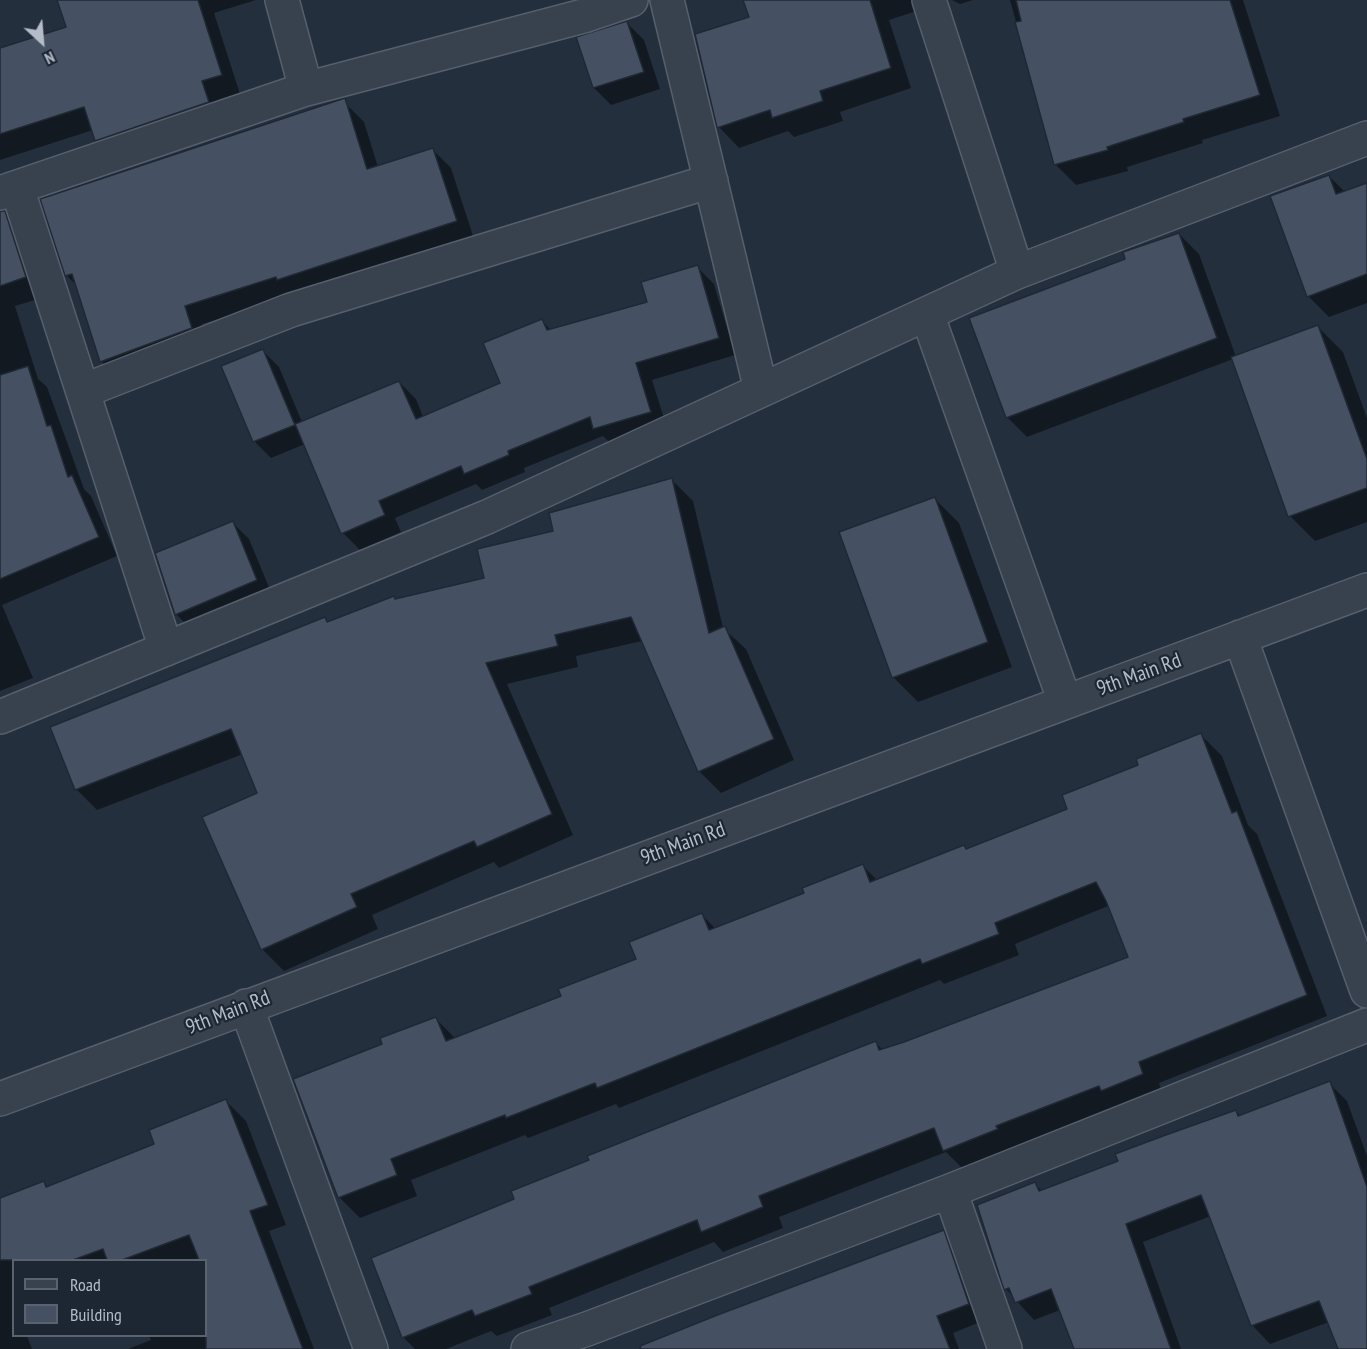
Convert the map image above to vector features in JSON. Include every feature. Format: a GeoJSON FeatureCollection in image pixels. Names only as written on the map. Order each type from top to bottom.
{"type":"FeatureCollection","features":[{"type":"Feature","properties":{"kind":"street"},"geometry":{"type":"LineString","coordinates":[[282,0],[306,89]]}},
{"type":"Feature","properties":{"kind":"street"},"geometry":{"type":"LineString","coordinates":[[166,649],[83,391],[9,190],[306,89],[585,7],[631,0]]}},
{"type":"Feature","properties":{"kind":"street"},"geometry":{"type":"LineString","coordinates":[[667,0],[761,390]]}},
{"type":"Feature","properties":{"kind":"street"},"geometry":{"type":"LineString","coordinates":[[929,0],[1017,272]]}},
{"type":"Feature","properties":{"kind":"street"},"geometry":{"type":"LineString","coordinates":[[0,717],[487,517],[1017,272],[1367,138]]}},
{"type":"Feature","properties":{"kind":"street"},"geometry":{"type":"LineString","coordinates":[[83,391],[291,310],[711,182]]}},
{"type":"Feature","properties":{"kind":"street"},"geometry":{"type":"LineString","coordinates":[[927,314],[1065,702]]}},
{"type":"Feature","properties":{"kind":"street","name":"9th Main Rd"},"geometry":{"type":"LineString","coordinates":[[0,1099],[1367,590]]}},
{"type":"Feature","properties":{"kind":"street"},"geometry":{"type":"LineString","coordinates":[[1240,637],[1367,991]]}},
{"type":"Feature","properties":{"kind":"street"},"geometry":{"type":"LineString","coordinates":[[246,1006],[371,1349]]}},
{"type":"Feature","properties":{"kind":"street"},"geometry":{"type":"LineString","coordinates":[[528,1349],[950,1191],[1367,1025]]}},
{"type":"Feature","properties":{"kind":"street"},"geometry":{"type":"LineString","coordinates":[[950,1191],[1005,1349]]}},
{"type":"Feature","properties":{"kind":"building"},"geometry":{"type":"Polygon","coordinates":[[[57,0],[198,0],[222,75],[202,81],[209,102],[95,141],[84,107],[0,134],[0,48],[66,27],[57,0]]]}},
{"type":"Feature","properties":{"kind":"building"},"geometry":{"type":"Polygon","coordinates":[[[743,0],[870,0],[891,68],[820,91],[823,101],[772,118],[770,110],[717,128],[695,34],[749,17],[743,0]]]}},
{"type":"Feature","properties":{"kind":"building"},"geometry":{"type":"Polygon","coordinates":[[[1016,0],[1230,0],[1260,95],[1183,119],[1184,122],[1107,147],[1108,150],[1054,165],[1015,22],[1021,21],[1016,0]]]}},
{"type":"Feature","properties":{"kind":"building"},"geometry":{"type":"Polygon","coordinates":[[[627,21],[644,72],[593,88],[576,37],[627,21]]]}},
{"type":"Feature","properties":{"kind":"building"},"geometry":{"type":"Polygon","coordinates":[[[345,98],[367,169],[433,148],[457,221],[277,280],[276,277],[185,306],[192,328],[100,362],[72,274],[65,276],[40,199],[345,98]]]}},
{"type":"Feature","properties":{"kind":"building"},"geometry":{"type":"Polygon","coordinates":[[[1329,175],[1336,194],[1367,183],[1367,274],[1307,297],[1270,196],[1329,175]]]}},
{"type":"Feature","properties":{"kind":"building"},"geometry":{"type":"Polygon","coordinates":[[[0,211],[5,211],[26,277],[0,286],[0,211]]]}},
{"type":"Feature","properties":{"kind":"building"},"geometry":{"type":"Polygon","coordinates":[[[1179,233],[1217,338],[1006,418],[969,318],[1125,259],[1123,252],[1179,233]]]}},
{"type":"Feature","properties":{"kind":"building"},"geometry":{"type":"Polygon","coordinates":[[[698,265],[719,338],[636,363],[651,412],[593,429],[590,417],[508,451],[509,455],[464,474],[461,466],[379,501],[385,515],[341,534],[295,424],[399,381],[416,419],[500,383],[483,343],[542,319],[547,330],[647,302],[641,282],[698,265]]]}},
{"type":"Feature","properties":{"kind":"building"},"geometry":{"type":"Polygon","coordinates":[[[1318,325],[1367,459],[1367,488],[1288,517],[1231,357],[1318,325]]]}},
{"type":"Feature","properties":{"kind":"building"},"geometry":{"type":"Polygon","coordinates":[[[263,349],[295,425],[253,442],[221,366],[263,349]]]}},
{"type":"Feature","properties":{"kind":"building"},"geometry":{"type":"Polygon","coordinates":[[[28,366],[47,426],[51,425],[68,477],[72,475],[99,537],[0,579],[0,375],[28,366]]]}},
{"type":"Feature","properties":{"kind":"building"},"geometry":{"type":"Polygon","coordinates":[[[672,478],[709,633],[725,626],[774,739],[698,772],[631,617],[555,635],[558,646],[486,663],[552,814],[477,847],[474,841],[351,894],[357,907],[261,950],[202,817],[257,793],[231,729],[75,790],[50,727],[325,617],[327,622],[394,596],[395,599],[484,578],[477,549],[553,531],[549,513],[672,478]]]}},
{"type":"Feature","properties":{"kind":"building"},"geometry":{"type":"Polygon","coordinates":[[[935,497],[988,642],[892,678],[839,532],[935,497]]]}},
{"type":"Feature","properties":{"kind":"building"},"geometry":{"type":"Polygon","coordinates":[[[233,521],[257,580],[175,615],[155,553],[233,521]]]}},
{"type":"Feature","properties":{"kind":"building"},"geometry":{"type":"Polygon","coordinates":[[[1201,733],[1232,813],[1237,811],[1307,995],[1139,1062],[1143,1074],[1101,1091],[1099,1086],[996,1126],[998,1129],[943,1151],[934,1128],[759,1196],[763,1207],[701,1232],[697,1220],[529,1287],[532,1294],[475,1316],[472,1310],[402,1338],[371,1258],[514,1199],[511,1191],[589,1160],[587,1156],[840,1055],[876,1041],[879,1050],[904,1042],[1128,957],[1106,901],[1096,882],[995,923],[999,934],[922,964],[920,959],[597,1088],[595,1083],[391,1159],[397,1175],[338,1198],[293,1079],[382,1044],[380,1038],[436,1017],[446,1041],[561,996],[558,989],[636,959],[629,942],[702,913],[709,930],[804,893],[802,888],[863,864],[870,882],[964,845],[966,849],[1067,809],[1062,795],[1138,765],[1136,759],[1201,733]]]}},
{"type":"Feature","properties":{"kind":"building"},"geometry":{"type":"Polygon","coordinates":[[[1330,1081],[1367,1187],[1367,1349],[1338,1349],[1319,1301],[1251,1326],[1201,1195],[1126,1224],[1171,1349],[1074,1349],[1051,1289],[1015,1303],[1009,1288],[1004,1290],[977,1205],[1035,1182],[1039,1191],[1118,1161],[1115,1154],[1236,1110],[1238,1116],[1330,1081]]]}},
{"type":"Feature","properties":{"kind":"building"},"geometry":{"type":"Polygon","coordinates":[[[226,1099],[268,1205],[250,1211],[303,1349],[206,1349],[207,1259],[199,1259],[189,1235],[125,1259],[107,1259],[103,1249],[76,1259],[0,1260],[0,1198],[44,1181],[46,1187],[154,1144],[149,1130],[226,1099]]]}},
{"type":"Feature","properties":{"kind":"building"},"geometry":{"type":"Polygon","coordinates":[[[944,1230],[969,1304],[937,1316],[950,1349],[641,1349],[640,1346],[720,1314],[944,1230]]]}}]}
